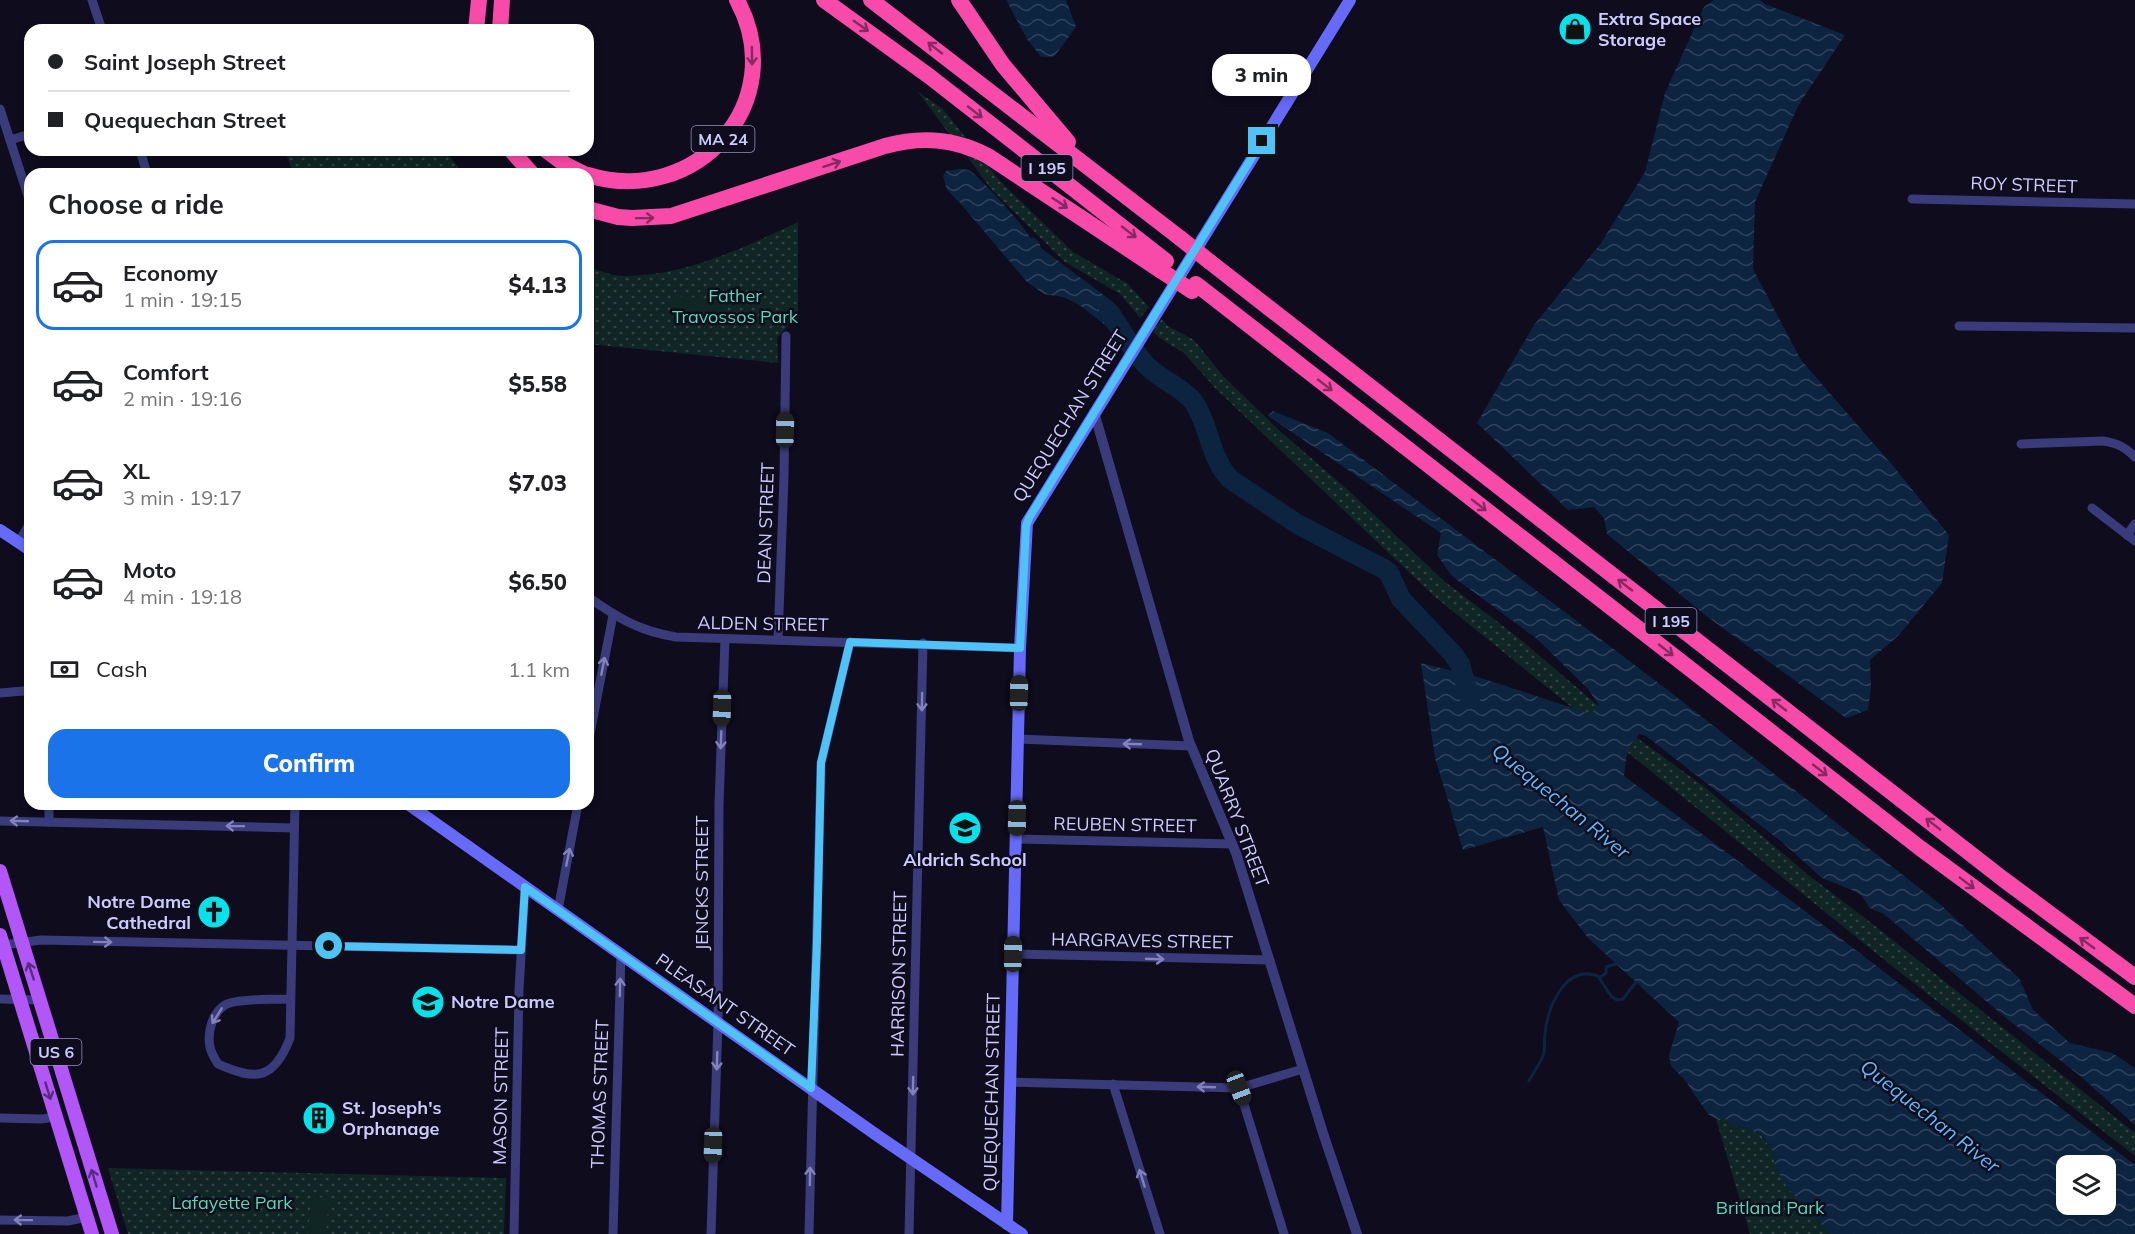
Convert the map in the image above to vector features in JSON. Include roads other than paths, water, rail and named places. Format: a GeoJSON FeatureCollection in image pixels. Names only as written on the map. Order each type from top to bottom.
{"type":"FeatureCollection","features":[{"type":"Feature","properties":{"kind":"highway"},"geometry":{"type":"LineString","coordinates":[[477,24],[479,0]]}},
{"type":"Feature","properties":{"kind":"highway"},"geometry":{"type":"LineString","coordinates":[[501,24],[502,0]]}},
{"type":"Feature","properties":{"kind":"highway","name":"MA 24"},"geometry":{"type":"LineString","coordinates":[[594,177],[621,182],[656,180],[690,166],[719,143],[741,111],[751,78],[752,46],[737,0]]}},
{"type":"Feature","properties":{"kind":"highway","name":"I 195"},"geometry":{"type":"LineString","coordinates":[[824,0],[929,76],[1163,265],[1279,349],[1920,848],[2135,1006]]}},
{"type":"Feature","properties":{"kind":"highway"},"geometry":{"type":"LineString","coordinates":[[959,0],[1003,65],[1097,174]]}},
{"type":"Feature","properties":{"kind":"highway","name":"I 195"},"geometry":{"type":"LineString","coordinates":[[875,2],[2002,879],[2135,977]]}},
{"type":"Feature","properties":{"kind":"highway"},"geometry":{"type":"LineString","coordinates":[[594,211],[632,218],[671,216],[900,142],[947,141],[975,149],[988,156],[1163,265]]}},
{"type":"Feature","properties":{"kind":"highway"},"geometry":{"type":"LineString","coordinates":[[516,156],[527,168]]}},
{"type":"Feature","properties":{"kind":"highway","name":"MA 24"},"geometry":{"type":"LineString","coordinates":[[554,156],[573,168]]}},
{"type":"Feature","properties":{"kind":"highway"},"geometry":{"type":"LineString","coordinates":[[2078,964],[2135,1014]]}},
{"type":"Feature","properties":{"kind":"main road","name":"QUEQUECHAN STREET"},"geometry":{"type":"LineString","coordinates":[[1007,1229],[1020,648],[1027,523],[1350,0]]}},
{"type":"Feature","properties":{"kind":"main road"},"geometry":{"type":"LineString","coordinates":[[0,530],[24,546]]}},
{"type":"Feature","properties":{"kind":"main road","name":"PLEASANT STREET"},"geometry":{"type":"LineString","coordinates":[[416,810],[911,1158],[1007,1229],[1022,1234]]}},
{"type":"Feature","properties":{"kind":"main road","name":"US 6"},"geometry":{"type":"LineString","coordinates":[[1,879],[112,1234]]}},
{"type":"Feature","properties":{"kind":"main road","name":"US 6"},"geometry":{"type":"LineString","coordinates":[[2,940],[92,1234]]}},
{"type":"Feature","properties":{"kind":"street"},"geometry":{"type":"LineString","coordinates":[[92,0],[100,24]]}},
{"type":"Feature","properties":{"kind":"street"},"geometry":{"type":"LineString","coordinates":[[0,109],[24,183]]}},
{"type":"Feature","properties":{"kind":"street"},"geometry":{"type":"LineString","coordinates":[[10,140],[24,136]]}},
{"type":"Feature","properties":{"kind":"street","name":"ROY STREET"},"geometry":{"type":"LineString","coordinates":[[1912,199],[2135,204]]}},
{"type":"Feature","properties":{"kind":"street"},"geometry":{"type":"LineString","coordinates":[[1959,326],[2135,328]]}},
{"type":"Feature","properties":{"kind":"street","name":"DEAN STREET"},"geometry":{"type":"LineString","coordinates":[[778,640],[786,336]]}},
{"type":"Feature","properties":{"kind":"street","name":"QUARRY STREET"},"geometry":{"type":"LineString","coordinates":[[1094,412],[1191,746],[1233,844],[1357,1234]]}},
{"type":"Feature","properties":{"kind":"street"},"geometry":{"type":"LineString","coordinates":[[2021,444],[2103,441],[2124,447],[2135,457]]}},
{"type":"Feature","properties":{"kind":"street"},"geometry":{"type":"LineString","coordinates":[[2092,508],[2131,538],[2135,524]]}},
{"type":"Feature","properties":{"kind":"street"},"geometry":{"type":"LineString","coordinates":[[18,543],[24,533]]}},
{"type":"Feature","properties":{"kind":"street","name":"ALDEN STREET"},"geometry":{"type":"LineString","coordinates":[[594,601],[636,627],[659,634],[695,639],[923,643],[1020,648]]}},
{"type":"Feature","properties":{"kind":"street"},"geometry":{"type":"LineString","coordinates":[[594,713],[613,615]]}},
{"type":"Feature","properties":{"kind":"street","name":"JENCKS STREET"},"geometry":{"type":"LineString","coordinates":[[711,1234],[718,1022],[719,810],[725,639]]}},
{"type":"Feature","properties":{"kind":"street"},"geometry":{"type":"LineString","coordinates":[[808,1234],[821,763],[850,642]]}},
{"type":"Feature","properties":{"kind":"street","name":"HARRISON STREET"},"geometry":{"type":"LineString","coordinates":[[909,1234],[923,643]]}},
{"type":"Feature","properties":{"kind":"street"},"geometry":{"type":"LineString","coordinates":[[0,693],[24,692]]}},
{"type":"Feature","properties":{"kind":"street"},"geometry":{"type":"LineString","coordinates":[[1018,740],[1191,746]]}},
{"type":"Feature","properties":{"kind":"street"},"geometry":{"type":"LineString","coordinates":[[49,810],[49,822]]}},
{"type":"Feature","properties":{"kind":"street"},"geometry":{"type":"LineString","coordinates":[[290,999],[226,1004],[216,1015],[209,1032],[210,1048],[218,1064],[240,1074],[264,1073],[274,1068],[282,1058],[290,1038],[290,999],[290,946],[295,810]]}},
{"type":"Feature","properties":{"kind":"street"},"geometry":{"type":"LineString","coordinates":[[558,910],[577,810]]}},
{"type":"Feature","properties":{"kind":"street"},"geometry":{"type":"LineString","coordinates":[[0,821],[294,828]]}},
{"type":"Feature","properties":{"kind":"street","name":"REUBEN STREET"},"geometry":{"type":"LineString","coordinates":[[1016,839],[1233,844]]}},
{"type":"Feature","properties":{"kind":"street","name":"MASON STREET"},"geometry":{"type":"LineString","coordinates":[[514,1234],[521,950],[525,887]]}},
{"type":"Feature","properties":{"kind":"street"},"geometry":{"type":"LineString","coordinates":[[2,940],[521,950]]}},
{"type":"Feature","properties":{"kind":"street","name":"THOMAS STREET"},"geometry":{"type":"LineString","coordinates":[[613,1234],[621,954]]}},
{"type":"Feature","properties":{"kind":"street","name":"HARGRAVES STREET"},"geometry":{"type":"LineString","coordinates":[[1013,954],[1270,960]]}},
{"type":"Feature","properties":{"kind":"street"},"geometry":{"type":"LineString","coordinates":[[0,999],[40,999]]}},
{"type":"Feature","properties":{"kind":"street"},"geometry":{"type":"LineString","coordinates":[[1010,1082],[1239,1088],[1304,1069]]}},
{"type":"Feature","properties":{"kind":"street"},"geometry":{"type":"LineString","coordinates":[[1113,1084],[1160,1234]]}},
{"type":"Feature","properties":{"kind":"street"},"geometry":{"type":"LineString","coordinates":[[1239,1088],[1284,1234]]}},
{"type":"Feature","properties":{"kind":"street"},"geometry":{"type":"LineString","coordinates":[[0,1118],[56,1117]]}},
{"type":"Feature","properties":{"kind":"street"},"geometry":{"type":"LineString","coordinates":[[0,1220],[68,1221],[87,1217]]}},
{"type":"Feature","properties":{"kind":"water"},"geometry":{"type":"Polygon","coordinates":[[[1006,0],[1066,0],[1076,27],[1054,57],[1041,57],[1027,39],[1006,0]]]}},
{"type":"Feature","properties":{"kind":"water"},"geometry":{"type":"Polygon","coordinates":[[[1714,0],[1760,0],[1845,35],[1798,106],[1755,202],[1753,269],[1801,360],[1894,467],[1949,535],[1942,583],[1899,635],[1870,660],[1871,687],[1868,710],[1846,718],[1705,615],[1607,534],[1604,518],[1594,507],[1568,510],[1477,423],[1534,325],[1601,243],[1645,172],[1665,93],[1704,7],[1714,0]]]}},
{"type":"Feature","properties":{"kind":"water"},"geometry":{"type":"Polygon","coordinates":[[[959,169],[973,173],[1011,213],[1030,238],[1033,237],[1039,242],[1041,248],[1113,302],[1128,326],[1117,339],[1105,325],[1078,304],[1063,297],[1044,294],[1027,282],[947,190],[943,176],[946,171],[959,169]]]}},
{"type":"Feature","properties":{"kind":"water"},"geometry":{"type":"Polygon","coordinates":[[[1273,411],[1328,433],[1669,691],[1941,905],[2019,978],[2033,1010],[2070,1043],[2112,1053],[2135,1068],[2135,1125],[2079,1075],[2006,1018],[1884,914],[1870,908],[1862,896],[1822,878],[1782,842],[1646,736],[1640,734],[1635,738],[1628,753],[1624,776],[1805,911],[2135,1165],[2135,1234],[1830,1234],[1788,1188],[1775,1167],[1773,1151],[1762,1135],[1731,1124],[1724,1118],[1716,1119],[1708,1114],[1684,1079],[1671,1066],[1669,1055],[1679,1022],[1588,938],[1559,900],[1543,827],[1463,850],[1435,758],[1421,663],[1481,678],[1591,714],[1599,705],[1587,688],[1537,639],[1452,576],[1437,555],[1441,533],[1268,416],[1273,411]]]}},
{"type":"Feature","properties":{"kind":"waterway","name":"Quequechan River"},"geometry":{"type":"LineString","coordinates":[[1109,312],[1146,365],[1193,401],[1199,410],[1218,461],[1230,479],[1299,525],[1389,573],[1401,599],[1460,664],[1470,699]]}},
{"type":"Feature","properties":{"kind":"waterway"},"geometry":{"type":"LineString","coordinates":[[1599,978],[1606,973],[1606,967],[1616,964]]}},
{"type":"Feature","properties":{"kind":"waterway"},"geometry":{"type":"LineString","coordinates":[[1529,1081],[1543,1056],[1545,1033],[1554,1000],[1568,982],[1576,976],[1586,974],[1598,976],[1611,996],[1617,1000],[1623,999],[1636,982]]}},
{"type":"Feature","properties":{"kind":"place","name":"Extra Space Storage"},"geometry":{"type":"Point","coordinates":[1575,29]}},
{"type":"Feature","properties":{"kind":"place","name":"Aldrich School"},"geometry":{"type":"Point","coordinates":[965,828]}},
{"type":"Feature","properties":{"kind":"place","name":"Notre Dame Cathedral"},"geometry":{"type":"Point","coordinates":[214,912]}},
{"type":"Feature","properties":{"kind":"place","name":"Notre Dame"},"geometry":{"type":"Point","coordinates":[428,1002]}},
{"type":"Feature","properties":{"kind":"place","name":"St. Joseph's Orphanage"},"geometry":{"type":"Point","coordinates":[319,1118]}},
{"type":"Feature","properties":{"kind":"park label","name":"Father Travossos Park"},"geometry":{"type":"Point","coordinates":[735,306]}},
{"type":"Feature","properties":{"kind":"park label","name":"Lafayette Park"},"geometry":{"type":"Point","coordinates":[232,1203]}},
{"type":"Feature","properties":{"kind":"park label","name":"Britland Park"},"geometry":{"type":"Point","coordinates":[1770,1208]}}]}
